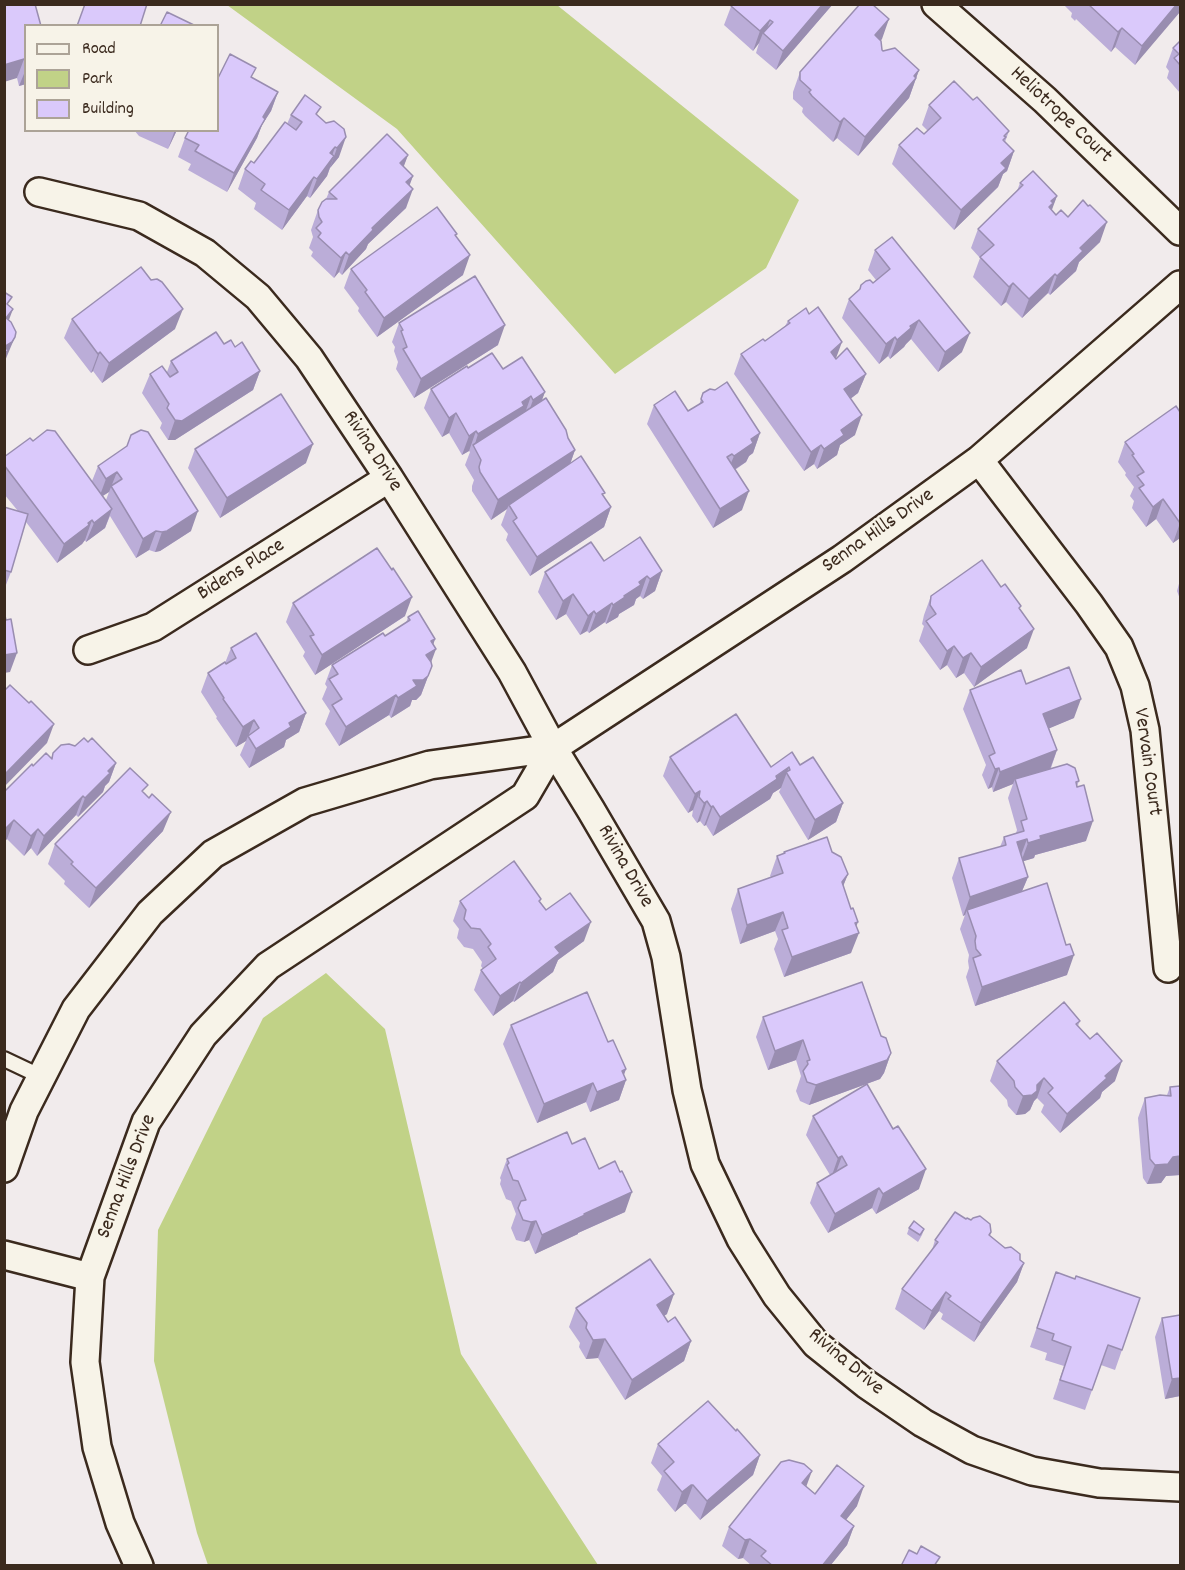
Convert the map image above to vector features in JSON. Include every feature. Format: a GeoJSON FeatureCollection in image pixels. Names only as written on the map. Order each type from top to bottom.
{"type":"FeatureCollection","features":[{"type":"Feature","properties":{"kind":"street","name":"Heliotrope Court"},"geometry":{"type":"LineString","coordinates":[[936,4],[1045,100],[1180,231]]}},
{"type":"Feature","properties":{"kind":"street","name":"Rivina Drive"},"geometry":{"type":"LineString","coordinates":[[39,192],[139,216],[205,252],[258,297],[302,350],[389,478],[512,672],[553,748],[656,921],[666,957],[687,1090],[705,1164],[741,1239],[777,1296],[816,1344],[875,1391],[923,1423],[972,1450],[1032,1471],[1098,1483],[1180,1487]]}},
{"type":"Feature","properties":{"kind":"street","name":"Senna Hills Drive"},"geometry":{"type":"LineString","coordinates":[[4,1168],[24,1111],[76,1010],[150,913],[213,854],[305,802],[430,765],[553,748],[842,559],[979,460],[1180,285]]}},
{"type":"Feature","properties":{"kind":"street","name":"Vervain Court"},"geometry":{"type":"LineString","coordinates":[[979,460],[1119,647],[1135,686],[1145,730],[1168,968]]}},
{"type":"Feature","properties":{"kind":"street","name":"Bidens Place"},"geometry":{"type":"LineString","coordinates":[[88,650],[153,627],[389,478]]}},
{"type":"Feature","properties":{"kind":"street","name":"Senna Hills Drive"},"geometry":{"type":"LineString","coordinates":[[139,1566],[120,1523],[97,1448],[85,1362],[90,1277],[146,1122],[203,1035],[268,966],[525,796],[553,748]]}},
{"type":"Feature","properties":{"kind":"street"},"geometry":{"type":"LineString","coordinates":[[4,1255],[90,1277]]}},
{"type":"Feature","properties":{"kind":"lane"},"geometry":{"type":"LineString","coordinates":[[4,1059],[42,1077]]}},
{"type":"Feature","properties":{"kind":"green space"},"geometry":{"type":"Polygon","coordinates":[[[227,5],[557,5],[799,200],[766,268],[615,374],[397,129],[227,5]]]}},
{"type":"Feature","properties":{"kind":"green space"},"geometry":{"type":"Polygon","coordinates":[[[326,973],[385,1029],[461,1354],[598,1565],[208,1565],[197,1533],[154,1361],[158,1230],[263,1018],[326,973]]]}},
{"type":"Feature","properties":{"kind":"building"},"geometry":{"type":"Polygon","coordinates":[[[4,4],[35,4],[40,24],[24,24],[24,59],[4,65],[4,4]]]}},
{"type":"Feature","properties":{"kind":"building"},"geometry":{"type":"Polygon","coordinates":[[[85,4],[147,4],[141,24],[78,24],[85,4]]]}},
{"type":"Feature","properties":{"kind":"building"},"geometry":{"type":"Polygon","coordinates":[[[732,4],[823,4],[783,51],[763,33],[773,22],[770,20],[760,31],[731,6],[732,4]]]}},
{"type":"Feature","properties":{"kind":"building"},"geometry":{"type":"Polygon","coordinates":[[[860,4],[872,4],[889,19],[875,35],[881,41],[882,50],[895,48],[919,70],[914,76],[916,78],[865,137],[844,118],[840,122],[812,96],[809,92],[811,90],[800,80],[800,72],[860,4]]]}},
{"type":"Feature","properties":{"kind":"building"},"geometry":{"type":"Polygon","coordinates":[[[1088,4],[1177,4],[1142,46],[1122,28],[1118,32],[1088,4]]]}},
{"type":"Feature","properties":{"kind":"building"},"geometry":{"type":"Polygon","coordinates":[[[167,12],[192,24],[161,24],[167,12]]]}},
{"type":"Feature","properties":{"kind":"building"},"geometry":{"type":"Polygon","coordinates":[[[1180,41],[1180,65],[1174,58],[1179,54],[1173,48],[1180,41]]]}},
{"type":"Feature","properties":{"kind":"building"},"geometry":{"type":"Polygon","coordinates":[[[230,54],[256,68],[251,77],[278,92],[234,173],[195,151],[199,145],[185,138],[188,132],[219,132],[219,76],[230,54]]]}},
{"type":"Feature","properties":{"kind":"building"},"geometry":{"type":"Polygon","coordinates":[[[954,81],[973,100],[977,97],[1009,131],[1003,140],[1014,151],[1001,163],[1006,168],[961,210],[899,145],[917,128],[924,134],[941,118],[929,105],[954,81]]]}},
{"type":"Feature","properties":{"kind":"building"},"geometry":{"type":"Polygon","coordinates":[[[305,95],[321,107],[316,114],[326,123],[334,121],[344,129],[346,137],[330,153],[334,156],[317,179],[314,177],[289,210],[261,190],[265,184],[245,169],[251,161],[254,163],[285,122],[296,130],[302,122],[291,115],[305,95]]]}},
{"type":"Feature","properties":{"kind":"building"},"geometry":{"type":"Polygon","coordinates":[[[387,134],[408,155],[400,163],[413,176],[406,182],[413,189],[372,228],[373,230],[349,255],[346,252],[341,258],[318,237],[321,233],[316,228],[322,222],[318,210],[326,199],[337,199],[329,192],[387,134]]]}},
{"type":"Feature","properties":{"kind":"building"},"geometry":{"type":"Polygon","coordinates":[[[1033,171],[1057,196],[1051,201],[1053,203],[1049,207],[1056,215],[1061,210],[1068,217],[1083,200],[1107,222],[1080,248],[1083,251],[1029,299],[1013,283],[1009,287],[980,257],[994,245],[978,229],[1023,185],[1020,183],[1033,171]]]}},
{"type":"Feature","properties":{"kind":"building"},"geometry":{"type":"Polygon","coordinates":[[[437,207],[470,255],[384,318],[351,269],[437,207]]]}},
{"type":"Feature","properties":{"kind":"building"},"geometry":{"type":"Polygon","coordinates":[[[892,237],[970,333],[945,352],[919,320],[897,340],[895,337],[886,344],[849,299],[866,281],[870,280],[873,283],[890,269],[875,250],[892,237]]]}},
{"type":"Feature","properties":{"kind":"building"},"geometry":{"type":"Polygon","coordinates":[[[141,267],[151,280],[157,279],[162,282],[183,309],[109,363],[100,352],[98,354],[72,319],[141,267]]]}},
{"type":"Feature","properties":{"kind":"building"},"geometry":{"type":"Polygon","coordinates":[[[475,276],[505,325],[421,379],[403,349],[407,347],[399,323],[475,276]]]}},
{"type":"Feature","properties":{"kind":"building"},"geometry":{"type":"Polygon","coordinates":[[[4,292],[12,297],[7,304],[13,309],[6,318],[16,332],[12,342],[4,347],[4,292]]]}},
{"type":"Feature","properties":{"kind":"building"},"geometry":{"type":"Polygon","coordinates":[[[818,307],[842,342],[831,352],[836,359],[847,348],[866,374],[844,389],[862,415],[841,430],[844,435],[824,449],[821,445],[811,452],[741,354],[763,339],[765,341],[806,308],[809,314],[818,307]]]}},
{"type":"Feature","properties":{"kind":"building"},"geometry":{"type":"Polygon","coordinates":[[[216,332],[224,344],[231,340],[235,347],[242,342],[260,371],[182,421],[175,420],[167,408],[169,404],[150,374],[162,366],[170,377],[178,372],[171,361],[216,332]]]}},
{"type":"Feature","properties":{"kind":"building"},"geometry":{"type":"Polygon","coordinates":[[[492,353],[503,369],[522,357],[545,392],[533,400],[531,396],[522,402],[524,406],[478,434],[476,431],[469,436],[456,413],[449,418],[431,389],[492,353]]]}},
{"type":"Feature","properties":{"kind":"building"},"geometry":{"type":"Polygon","coordinates":[[[727,382],[760,433],[751,439],[753,443],[734,456],[732,454],[727,457],[749,491],[720,509],[654,405],[675,391],[688,411],[703,402],[701,399],[703,393],[710,389],[715,390],[727,382]]]}},
{"type":"Feature","properties":{"kind":"building"},"geometry":{"type":"Polygon","coordinates":[[[281,394],[313,444],[227,498],[195,449],[281,394]]]}},
{"type":"Feature","properties":{"kind":"building"},"geometry":{"type":"Polygon","coordinates":[[[546,398],[566,430],[575,450],[498,500],[480,472],[481,460],[473,445],[546,398]]]}},
{"type":"Feature","properties":{"kind":"building"},"geometry":{"type":"Polygon","coordinates":[[[1176,406],[1180,412],[1180,523],[1163,499],[1153,507],[1139,488],[1144,485],[1137,476],[1144,472],[1125,442],[1176,406]]]}},
{"type":"Feature","properties":{"kind":"building"},"geometry":{"type":"Polygon","coordinates":[[[47,430],[55,431],[112,509],[94,523],[92,520],[88,523],[89,525],[64,544],[4,465],[4,457],[30,438],[33,441],[47,430]]]}},
{"type":"Feature","properties":{"kind":"building"},"geometry":{"type":"Polygon","coordinates":[[[141,430],[148,432],[198,511],[167,531],[156,531],[143,539],[111,486],[122,479],[117,472],[106,479],[98,466],[127,446],[131,435],[141,430]]]}},
{"type":"Feature","properties":{"kind":"building"},"geometry":{"type":"Polygon","coordinates":[[[581,456],[605,493],[602,494],[611,507],[537,557],[513,521],[517,518],[509,505],[581,456]]]}},
{"type":"Feature","properties":{"kind":"building"},"geometry":{"type":"Polygon","coordinates":[[[4,507],[28,514],[11,572],[4,570],[4,507]]]}},
{"type":"Feature","properties":{"kind":"building"},"geometry":{"type":"Polygon","coordinates":[[[640,537],[662,571],[650,579],[647,576],[639,582],[641,585],[625,597],[596,614],[594,611],[588,616],[573,594],[563,601],[545,572],[591,542],[604,561],[640,537]]]}},
{"type":"Feature","properties":{"kind":"building"},"geometry":{"type":"Polygon","coordinates":[[[377,548],[412,597],[322,655],[310,636],[314,635],[293,603],[377,548]]]}},
{"type":"Feature","properties":{"kind":"building"},"geometry":{"type":"Polygon","coordinates":[[[982,560],[1001,587],[1005,584],[1034,629],[981,667],[971,653],[963,658],[954,646],[947,651],[926,621],[936,614],[930,605],[931,596],[982,560]]]}},
{"type":"Feature","properties":{"kind":"building"},"geometry":{"type":"Polygon","coordinates":[[[418,611],[435,639],[431,641],[436,649],[426,655],[432,666],[428,676],[423,680],[413,680],[417,686],[398,698],[396,695],[346,727],[332,705],[342,699],[329,679],[338,674],[332,665],[383,633],[385,636],[410,620],[408,617],[418,611]]]}},
{"type":"Feature","properties":{"kind":"building"},"geometry":{"type":"Polygon","coordinates":[[[4,612],[6,620],[11,619],[17,653],[4,655],[4,612]]]}},
{"type":"Feature","properties":{"kind":"building"},"geometry":{"type":"Polygon","coordinates":[[[256,633],[306,713],[289,723],[291,727],[256,749],[248,736],[259,728],[254,720],[243,727],[208,673],[236,658],[231,648],[256,633]]]}},
{"type":"Feature","properties":{"kind":"building"},"geometry":{"type":"Polygon","coordinates":[[[1069,667],[1081,699],[1043,714],[1057,750],[1000,772],[999,768],[995,769],[989,756],[995,753],[970,690],[1021,670],[1026,684],[1069,667]]]}},
{"type":"Feature","properties":{"kind":"building"},"geometry":{"type":"Polygon","coordinates":[[[10,685],[29,703],[31,701],[54,724],[4,775],[4,691],[10,685]]]}},
{"type":"Feature","properties":{"kind":"building"},"geometry":{"type":"Polygon","coordinates":[[[736,714],[771,767],[792,752],[800,765],[813,757],[843,803],[815,820],[786,772],[790,770],[789,767],[776,776],[777,779],[720,817],[713,806],[711,807],[707,801],[704,803],[699,797],[700,791],[695,794],[670,757],[736,714]]]}},
{"type":"Feature","properties":{"kind":"building"},"geometry":{"type":"Polygon","coordinates":[[[84,738],[88,742],[92,738],[116,763],[108,771],[110,773],[85,798],[83,796],[44,836],[38,829],[31,836],[14,820],[6,828],[4,827],[4,792],[46,753],[52,759],[53,753],[61,745],[75,746],[84,738]]]}},
{"type":"Feature","properties":{"kind":"building"},"geometry":{"type":"Polygon","coordinates":[[[1067,764],[1075,768],[1079,781],[1076,782],[1077,787],[1084,785],[1093,821],[1040,836],[1041,839],[1028,843],[1027,839],[1017,842],[1028,877],[970,897],[959,858],[1006,845],[1004,837],[1024,831],[1021,821],[1027,819],[1015,779],[1067,764]]]}},
{"type":"Feature","properties":{"kind":"building"},"geometry":{"type":"Polygon","coordinates":[[[130,768],[148,785],[142,791],[149,798],[152,794],[171,812],[96,888],[71,864],[73,862],[55,844],[130,768]]]}},
{"type":"Feature","properties":{"kind":"building"},"geometry":{"type":"Polygon","coordinates":[[[827,837],[832,852],[841,857],[848,874],[842,882],[858,922],[855,923],[859,933],[792,957],[782,930],[788,928],[783,912],[747,925],[738,889],[783,873],[777,856],[827,837]]]}},
{"type":"Feature","properties":{"kind":"building"},"geometry":{"type":"Polygon","coordinates":[[[514,861],[541,899],[539,901],[546,910],[570,893],[591,922],[555,947],[560,953],[500,996],[481,970],[496,959],[488,947],[491,944],[480,929],[471,928],[464,919],[466,910],[460,901],[514,861]]]}},
{"type":"Feature","properties":{"kind":"building"},"geometry":{"type":"Polygon","coordinates":[[[1047,883],[1066,945],[1070,944],[1074,955],[982,987],[973,958],[981,955],[976,949],[976,936],[967,910],[1047,883]]]}},
{"type":"Feature","properties":{"kind":"building"},"geometry":{"type":"Polygon","coordinates":[[[862,982],[881,1036],[886,1038],[891,1053],[887,1060],[816,1085],[807,1082],[803,1071],[808,1064],[807,1061],[810,1060],[803,1040],[775,1051],[763,1017],[862,982]]]}},
{"type":"Feature","properties":{"kind":"building"},"geometry":{"type":"Polygon","coordinates":[[[587,992],[608,1042],[613,1040],[626,1069],[622,1071],[626,1080],[597,1092],[593,1083],[544,1104],[511,1025],[587,992]]]}},
{"type":"Feature","properties":{"kind":"building"},"geometry":{"type":"Polygon","coordinates":[[[1064,1002],[1080,1021],[1076,1024],[1090,1039],[1097,1033],[1122,1061],[1105,1076],[1107,1078],[1067,1114],[1048,1093],[1053,1088],[1044,1078],[1037,1085],[1037,1091],[1032,1095],[1023,1096],[997,1061],[1064,1002]]]}},
{"type":"Feature","properties":{"kind":"building"},"geometry":{"type":"Polygon","coordinates":[[[867,1084],[893,1129],[898,1126],[926,1169],[883,1194],[879,1188],[835,1214],[817,1183],[847,1165],[842,1156],[838,1158],[813,1116],[867,1084]]]}},
{"type":"Feature","properties":{"kind":"building"},"geometry":{"type":"Polygon","coordinates":[[[1180,1086],[1180,1156],[1173,1157],[1168,1164],[1155,1165],[1150,1159],[1145,1098],[1160,1095],[1171,1096],[1170,1087],[1180,1086]]]}},
{"type":"Feature","properties":{"kind":"building"},"geometry":{"type":"Polygon","coordinates":[[[567,1132],[572,1144],[585,1138],[599,1169],[615,1161],[632,1192],[542,1235],[536,1221],[523,1220],[518,1208],[521,1201],[526,1200],[518,1181],[513,1180],[507,1159],[567,1132]]]}},
{"type":"Feature","properties":{"kind":"building"},"geometry":{"type":"Polygon","coordinates":[[[955,1212],[971,1220],[980,1216],[990,1224],[989,1235],[1005,1248],[1011,1247],[1020,1254],[1020,1260],[1024,1263],[981,1323],[948,1299],[951,1296],[946,1292],[932,1311],[902,1289],[938,1242],[935,1240],[955,1212]]]}},
{"type":"Feature","properties":{"kind":"building"},"geometry":{"type":"Polygon","coordinates":[[[914,1221],[924,1229],[920,1235],[909,1228],[914,1221]]]}},
{"type":"Feature","properties":{"kind":"building"},"geometry":{"type":"Polygon","coordinates":[[[650,1259],[674,1294],[657,1305],[668,1322],[675,1317],[691,1341],[632,1380],[605,1339],[593,1340],[586,1328],[587,1323],[576,1308],[650,1259]]]}},
{"type":"Feature","properties":{"kind":"building"},"geometry":{"type":"Polygon","coordinates":[[[1056,1272],[1075,1279],[1076,1276],[1140,1298],[1122,1350],[1108,1345],[1092,1390],[1060,1380],[1071,1347],[1052,1340],[1054,1334],[1037,1328],[1056,1272]]]}},
{"type":"Feature","properties":{"kind":"building"},"geometry":{"type":"Polygon","coordinates":[[[1180,1315],[1180,1378],[1172,1379],[1162,1318],[1180,1315]]]}},
{"type":"Feature","properties":{"kind":"building"},"geometry":{"type":"Polygon","coordinates":[[[708,1401],[760,1455],[707,1501],[693,1485],[682,1492],[664,1471],[674,1462],[658,1444],[708,1401]]]}},
{"type":"Feature","properties":{"kind":"building"},"geometry":{"type":"Polygon","coordinates":[[[789,1460],[804,1464],[812,1471],[802,1483],[815,1494],[837,1465],[864,1486],[841,1516],[854,1526],[822,1566],[773,1566],[761,1556],[766,1551],[750,1539],[745,1540],[729,1527],[781,1462],[789,1460]]]}},
{"type":"Feature","properties":{"kind":"building"},"geometry":{"type":"Polygon","coordinates":[[[921,1546],[940,1557],[934,1566],[901,1566],[909,1550],[917,1554],[921,1546]]]}}]}
